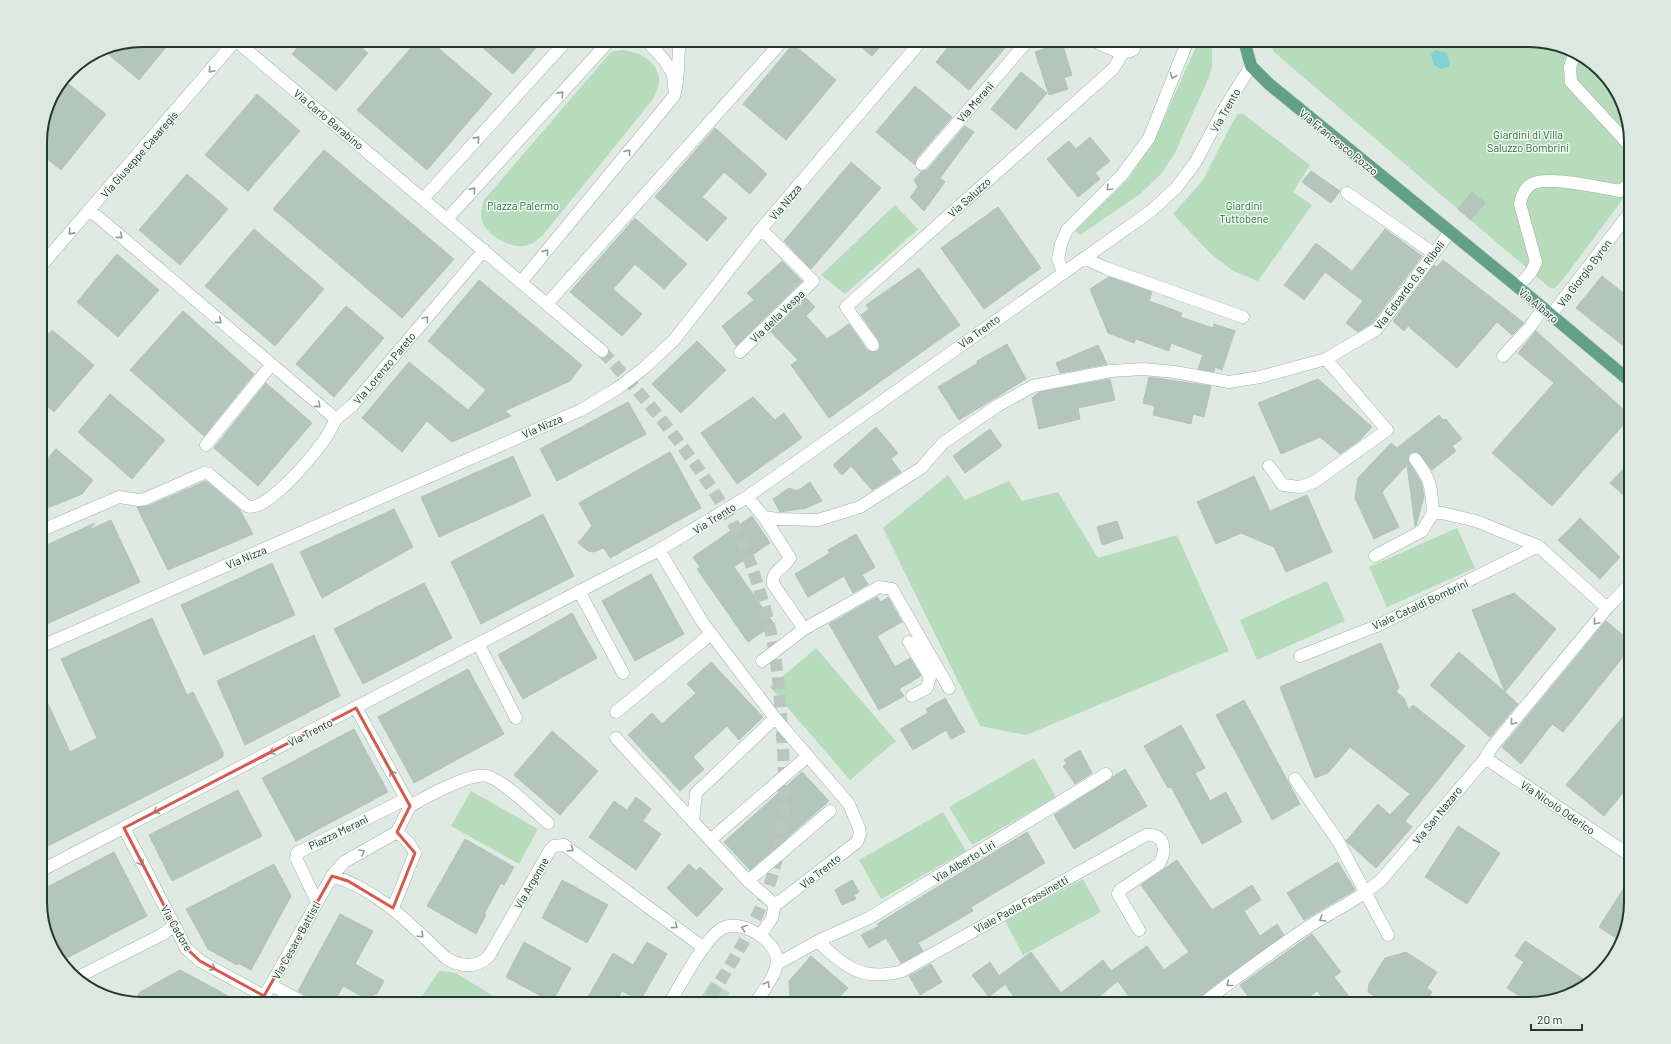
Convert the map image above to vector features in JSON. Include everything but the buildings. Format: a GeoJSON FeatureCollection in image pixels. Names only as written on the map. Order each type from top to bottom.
{"type":"FeatureCollection","features":[{"type":"Feature","properties":{"kind":"main road","name":"Via Francesco Pozzo"},"geometry":{"type":"LineString","coordinates":[[1246,47],[1251,66],[1269,84],[1450,232]]}},
{"type":"Feature","properties":{"kind":"main road","name":"Via Albaro"},"geometry":{"type":"LineString","coordinates":[[1450,232],[1624,373]]}},
{"type":"Feature","properties":{"kind":"street","name":"Via Giuseppe Casaregis"},"geometry":{"type":"LineString","coordinates":[[47,259],[230,47]]}},
{"type":"Feature","properties":{"kind":"street","name":"Via Carlo Barabino"},"geometry":{"type":"LineString","coordinates":[[244,47],[423,199]]}},
{"type":"Feature","properties":{"kind":"street"},"geometry":{"type":"LineString","coordinates":[[561,47],[423,199],[602,351]]}},
{"type":"Feature","properties":{"kind":"street"},"geometry":{"type":"LineString","coordinates":[[447,219],[604,47]]}},
{"type":"Feature","properties":{"kind":"street"},"geometry":{"type":"LineString","coordinates":[[652,47],[664,60],[673,74],[674,96]]}},
{"type":"Feature","properties":{"kind":"street"},"geometry":{"type":"LineString","coordinates":[[521,282],[674,96],[679,82],[679,47]]}},
{"type":"Feature","properties":{"kind":"street"},"geometry":{"type":"LineString","coordinates":[[546,304],[773,47]]}},
{"type":"Feature","properties":{"kind":"street","name":"Via Nizza"},"geometry":{"type":"LineString","coordinates":[[47,644],[581,410],[612,392],[644,368],[674,340],[761,229],[916,47]]}},
{"type":"Feature","properties":{"kind":"street","name":"Via Merani"},"geometry":{"type":"LineString","coordinates":[[922,164],[1022,47]]}},
{"type":"Feature","properties":{"kind":"street","name":"Via Saluzzo"},"geometry":{"type":"LineString","coordinates":[[874,345],[846,307],[1113,69],[1131,47]]}},
{"type":"Feature","properties":{"kind":"street"},"geometry":{"type":"LineString","coordinates":[[1063,272],[1058,259],[1061,244],[1067,230],[1122,175],[1148,138],[1185,47]]}},
{"type":"Feature","properties":{"kind":"street"},"geometry":{"type":"LineString","coordinates":[[1573,58],[1570,67],[1571,82],[1624,139]]}},
{"type":"Feature","properties":{"kind":"street","name":"Via Trento"},"geometry":{"type":"LineString","coordinates":[[47,867],[659,550],[747,497],[1151,211],[1176,188],[1195,163],[1224,109],[1251,66]]}},
{"type":"Feature","properties":{"kind":"street"},"geometry":{"type":"LineString","coordinates":[[1518,288],[1531,272],[1536,262],[1520,204],[1522,195],[1529,186],[1548,180],[1620,191],[1624,188]]}},
{"type":"Feature","properties":{"kind":"street"},"geometry":{"type":"LineString","coordinates":[[1347,193],[1433,254]]}},
{"type":"Feature","properties":{"kind":"street"},"geometry":{"type":"LineString","coordinates":[[47,528],[119,497],[145,499],[204,473],[209,474],[247,506],[254,507],[273,496],[302,467],[323,442],[336,419],[90,211]]}},
{"type":"Feature","properties":{"kind":"street","name":"Via Giorgio Byron"},"geometry":{"type":"LineString","coordinates":[[1503,356],[1547,312],[1624,219]]}},
{"type":"Feature","properties":{"kind":"street","name":"Via della Vespa"},"geometry":{"type":"LineString","coordinates":[[740,352],[813,281],[761,229]]}},
{"type":"Feature","properties":{"kind":"street","name":"Via Edoardo G.B. Riboli"},"geometry":{"type":"LineString","coordinates":[[764,517],[798,521],[818,520],[860,507],[921,468],[943,443],[997,406],[1033,386],[1111,371],[1143,369],[1175,372],[1229,382],[1260,377],[1326,359],[1377,329],[1450,232]]}},
{"type":"Feature","properties":{"kind":"street","name":"Via Lorenzo Pareto"},"geometry":{"type":"LineString","coordinates":[[336,419],[353,405],[484,250]]}},
{"type":"Feature","properties":{"kind":"street"},"geometry":{"type":"LineString","coordinates":[[1084,258],[1106,268],[1243,317]]}},
{"type":"Feature","properties":{"kind":"street"},"geometry":{"type":"LineString","coordinates":[[1269,466],[1283,485],[1300,487],[1314,482],[1387,430],[1326,359]]}},
{"type":"Feature","properties":{"kind":"street"},"geometry":{"type":"LineString","coordinates":[[206,445],[271,365]]}},
{"type":"Feature","properties":{"kind":"street"},"geometry":{"type":"LineString","coordinates":[[1374,556],[1422,531],[1433,513],[1431,485],[1427,474],[1415,459]]}},
{"type":"Feature","properties":{"kind":"street"},"geometry":{"type":"LineString","coordinates":[[747,497],[764,517],[790,558],[787,564],[775,572],[772,577],[773,584],[804,628]]}},
{"type":"Feature","properties":{"kind":"street"},"geometry":{"type":"LineString","coordinates":[[1433,513],[1442,513],[1476,521],[1538,546],[1607,608]]}},
{"type":"Feature","properties":{"kind":"street","name":"Viale Cataldi Bombrini"},"geometry":{"type":"LineString","coordinates":[[1300,656],[1379,624],[1538,546]]}},
{"type":"Feature","properties":{"kind":"street","name":"Via Trento"},"geometry":{"type":"LineString","coordinates":[[659,550],[703,623],[775,718],[849,804],[859,828],[859,838],[857,842],[778,904],[775,904]]}},
{"type":"Feature","properties":{"kind":"street"},"geometry":{"type":"LineString","coordinates":[[762,660],[804,628],[879,587],[886,587],[892,589],[909,642],[930,677],[927,688],[912,696]]}},
{"type":"Feature","properties":{"kind":"street","name":"Via San Nazaro"},"geometry":{"type":"LineString","coordinates":[[1211,997],[1309,926],[1365,894],[1394,867],[1479,764],[1484,760],[1492,748],[1607,608],[1624,590]]}},
{"type":"Feature","properties":{"kind":"street"},"geometry":{"type":"LineString","coordinates":[[579,591],[624,673]]}},
{"type":"Feature","properties":{"kind":"street"},"geometry":{"type":"LineString","coordinates":[[616,712],[711,634]]}},
{"type":"Feature","properties":{"kind":"street"},"geometry":{"type":"LineString","coordinates":[[909,642],[949,688]]}},
{"type":"Feature","properties":{"kind":"street"},"geometry":{"type":"LineString","coordinates":[[478,645],[516,718]]}},
{"type":"Feature","properties":{"kind":"street"},"geometry":{"type":"LineString","coordinates":[[356,708],[408,802],[397,832],[344,862],[332,876],[348,881],[393,908],[414,853],[409,843],[397,832]]}},
{"type":"Feature","properties":{"kind":"street"},"geometry":{"type":"LineString","coordinates":[[693,821],[696,792],[775,718]]}},
{"type":"Feature","properties":{"kind":"street"},"geometry":{"type":"LineString","coordinates":[[616,738],[748,881],[775,904],[772,918],[760,936]]}},
{"type":"Feature","properties":{"kind":"street"},"geometry":{"type":"LineString","coordinates":[[710,840],[808,756]]}},
{"type":"Feature","properties":{"kind":"street","name":"Via Nicolò Oderico"},"geometry":{"type":"LineString","coordinates":[[1484,760],[1491,762],[1624,851]]}},
{"type":"Feature","properties":{"kind":"street","name":"Via Alberto Liri"},"geometry":{"type":"LineString","coordinates":[[818,941],[869,918],[1106,774]]}},
{"type":"Feature","properties":{"kind":"street","name":"Piazza Merani"},"geometry":{"type":"LineString","coordinates":[[317,902],[296,858],[297,853],[408,802],[478,775],[487,776],[502,785],[548,823]]}},
{"type":"Feature","properties":{"kind":"street"},"geometry":{"type":"LineString","coordinates":[[1295,779],[1338,841],[1388,935]]}},
{"type":"Feature","properties":{"kind":"street"},"geometry":{"type":"LineString","coordinates":[[748,881],[830,811]]}},
{"type":"Feature","properties":{"kind":"street","name":"Via Cadore"},"geometry":{"type":"LineString","coordinates":[[124,828],[186,948],[194,957],[257,997]]}},
{"type":"Feature","properties":{"kind":"street","name":"Viale Paola Frassinetti"},"geometry":{"type":"LineString","coordinates":[[818,941],[836,959],[855,970],[883,975],[902,971],[1146,835],[1151,834],[1155,835],[1163,844],[1164,854],[1162,859],[1159,864],[1120,890],[1118,894],[1139,930]]}},
{"type":"Feature","properties":{"kind":"street","name":"Via Argonne"},"geometry":{"type":"LineString","coordinates":[[393,908],[446,958],[464,966],[479,964],[489,956],[550,850],[554,846],[564,845],[704,948]]}},
{"type":"Feature","properties":{"kind":"street","name":"Via Cesare Battisti"},"geometry":{"type":"LineString","coordinates":[[264,997],[332,876]]}},
{"type":"Feature","properties":{"kind":"street"},"geometry":{"type":"LineString","coordinates":[[673,997],[704,948],[716,934],[727,926],[739,925],[760,936],[776,953],[777,964]]}},
{"type":"Feature","properties":{"kind":"street"},"geometry":{"type":"LineString","coordinates":[[82,975],[161,935],[174,926]]}},
{"type":"Feature","properties":{"kind":"street"},"geometry":{"type":"LineString","coordinates":[[759,997],[777,964],[818,941]]}},
{"type":"Feature","properties":{"kind":"street"},"geometry":{"type":"LineString","coordinates":[[271,985],[293,997]]}},
{"type":"Feature","properties":{"kind":"highlighted area"},"geometry":{"type":"Polygon","coordinates":[[[356,708],[410,806],[397,832],[415,853],[393,908],[348,881],[332,876],[264,996],[200,961],[186,948],[124,828],[356,708]]]}},
{"type":"Feature","properties":{"kind":"green space"},"geometry":{"type":"Polygon","coordinates":[[[1196,47],[1212,47],[1212,67],[1209,77],[1175,153],[1161,174],[1140,194],[1080,235],[1075,230],[1128,179],[1154,141],[1196,47]]]}},
{"type":"Feature","properties":{"kind":"green space","name":"Giardini di Villa Saluzzo Bombrini"},"geometry":{"type":"Polygon","coordinates":[[[1272,47],[1529,47],[1554,50],[1565,54],[1587,67],[1596,75],[1611,94],[1617,106],[1624,136],[1624,197],[1564,278],[1555,288],[1550,288],[1274,52],[1272,47]]]}},
{"type":"Feature","properties":{"kind":"green space","name":"Piazza Palermo"},"geometry":{"type":"Polygon","coordinates":[[[621,50],[643,56],[656,68],[659,83],[654,98],[543,235],[532,243],[524,246],[511,245],[497,238],[482,222],[481,213],[484,200],[611,52],[621,50]]]}},
{"type":"Feature","properties":{"kind":"green space","name":"Giardini Tuttobene"},"geometry":{"type":"Polygon","coordinates":[[[1238,114],[1243,114],[1310,165],[1293,192],[1312,205],[1258,281],[1233,271],[1210,253],[1173,214],[1203,180],[1238,114]]]}},
{"type":"Feature","properties":{"kind":"green space"},"geometry":{"type":"Polygon","coordinates":[[[895,205],[918,229],[845,294],[821,275],[895,205]]]}},
{"type":"Feature","properties":{"kind":"green space"},"geometry":{"type":"Polygon","coordinates":[[[948,475],[965,500],[1009,481],[1022,501],[1058,492],[1098,558],[1177,535],[1229,651],[1026,735],[980,726],[883,528],[948,475]]]}},
{"type":"Feature","properties":{"kind":"green space"},"geometry":{"type":"Polygon","coordinates":[[[1457,528],[1475,568],[1387,607],[1369,567],[1457,528]]]}},
{"type":"Feature","properties":{"kind":"green space"},"geometry":{"type":"Polygon","coordinates":[[[1327,581],[1345,621],[1257,660],[1240,620],[1327,581]]]}},
{"type":"Feature","properties":{"kind":"green space"},"geometry":{"type":"Polygon","coordinates":[[[816,648],[896,741],[850,780],[770,687],[816,648]]]}},
{"type":"Feature","properties":{"kind":"green space"},"geometry":{"type":"Polygon","coordinates":[[[1034,758],[1056,797],[972,845],[949,807],[1034,758]]]}},
{"type":"Feature","properties":{"kind":"green space"},"geometry":{"type":"Polygon","coordinates":[[[471,791],[538,829],[519,864],[451,826],[471,791]]]}},
{"type":"Feature","properties":{"kind":"green space"},"geometry":{"type":"Polygon","coordinates":[[[943,812],[966,851],[881,899],[859,860],[943,812]]]}},
{"type":"Feature","properties":{"kind":"green space"},"geometry":{"type":"Polygon","coordinates":[[[1083,879],[1101,912],[1023,955],[1005,921],[1083,879]]]}},
{"type":"Feature","properties":{"kind":"green space"},"geometry":{"type":"Polygon","coordinates":[[[439,971],[456,973],[495,997],[422,997],[439,971]]]}},
{"type":"Feature","properties":{"kind":"green space"},"geometry":{"type":"Polygon","coordinates":[[[711,981],[730,993],[727,997],[701,997],[711,981]]]}},
{"type":"Feature","properties":{"kind":"water"},"geometry":{"type":"Polygon","coordinates":[[[1435,50],[1447,53],[1450,63],[1449,67],[1441,69],[1434,65],[1431,54],[1435,50]]]}},
{"type":"Feature","properties":{"kind":"tunnel"},"geometry":{"type":"LineString","coordinates":[[602,351],[636,389],[684,448],[732,521],[748,555],[756,579],[767,617],[777,668],[784,774],[783,813],[778,851],[774,870],[762,904],[740,948],[710,997]]}}]}
